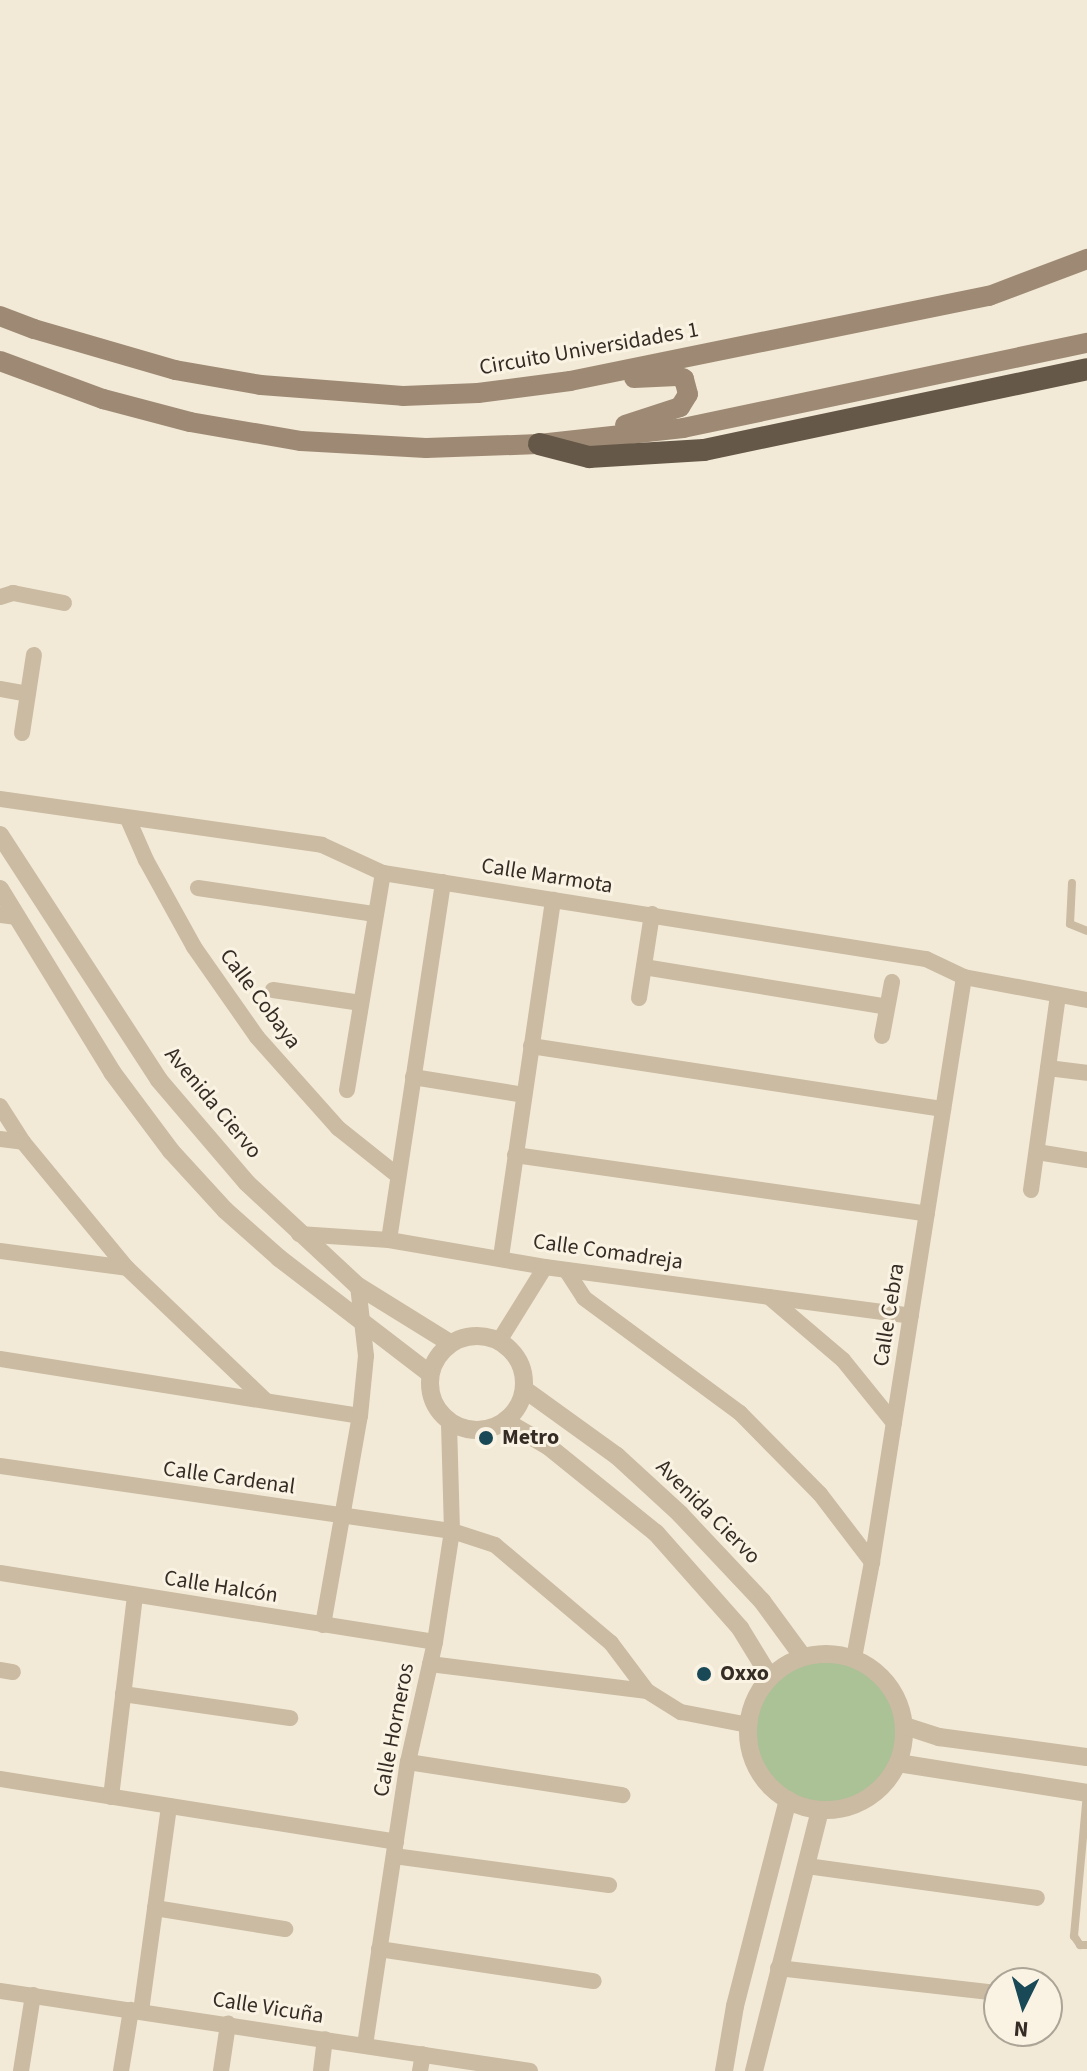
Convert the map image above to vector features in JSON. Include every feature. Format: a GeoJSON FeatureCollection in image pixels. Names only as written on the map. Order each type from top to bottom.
{"type":"FeatureCollection","features":[{"type":"Feature","properties":{"kind":"highway"},"geometry":{"type":"LineString","coordinates":[[539,444],[589,457],[704,450],[1087,369]]}},
{"type":"Feature","properties":{"kind":"main road","name":"Circuito Universidades 1"},"geometry":{"type":"LineString","coordinates":[[0,316],[175,370],[261,385],[403,396],[478,393],[570,381],[989,296],[1087,259]]}},
{"type":"Feature","properties":{"kind":"main road"},"geometry":{"type":"LineString","coordinates":[[0,361],[103,399],[190,422],[301,441],[426,448],[539,444],[683,428],[1087,343]]}},
{"type":"Feature","properties":{"kind":"main road"},"geometry":{"type":"LineString","coordinates":[[570,381],[677,376],[687,386],[686,402],[680,407],[587,437]]}},
{"type":"Feature","properties":{"kind":"street"},"geometry":{"type":"LineString","coordinates":[[0,597],[13,593],[64,603]]}},
{"type":"Feature","properties":{"kind":"street"},"geometry":{"type":"LineString","coordinates":[[22,733],[34,655]]}},
{"type":"Feature","properties":{"kind":"street"},"geometry":{"type":"LineString","coordinates":[[0,689],[28,694]]}},
{"type":"Feature","properties":{"kind":"street","name":"Calle Marmota"},"geometry":{"type":"LineString","coordinates":[[0,799],[322,845],[383,873],[926,959],[964,977],[1087,1000]]}},
{"type":"Feature","properties":{"kind":"street","name":"Calle Cobaya"},"geometry":{"type":"LineString","coordinates":[[128,819],[146,860],[194,947],[257,1037],[338,1128],[397,1175]]}},
{"type":"Feature","properties":{"kind":"street","name":"Avenida Ciervo"},"geometry":{"type":"LineString","coordinates":[[0,835],[159,1080],[247,1183],[358,1286],[450,1343]]}},
{"type":"Feature","properties":{"kind":"street"},"geometry":{"type":"LineString","coordinates":[[347,1090],[383,873]]}},
{"type":"Feature","properties":{"kind":"street"},"geometry":{"type":"LineString","coordinates":[[389,1240],[443,882]]}},
{"type":"Feature","properties":{"kind":"street"},"geometry":{"type":"LineString","coordinates":[[198,888],[375,914]]}},
{"type":"Feature","properties":{"kind":"street"},"geometry":{"type":"LineString","coordinates":[[0,889],[9,916],[134,1103],[171,1151],[225,1210],[366,1327],[430,1374]]}},
{"type":"Feature","properties":{"kind":"street"},"geometry":{"type":"LineString","coordinates":[[501,1257],[553,900]]}},
{"type":"Feature","properties":{"kind":"street"},"geometry":{"type":"LineString","coordinates":[[639,998],[652,914]]}},
{"type":"Feature","properties":{"kind":"street"},"geometry":{"type":"LineString","coordinates":[[644,967],[887,1007]]}},
{"type":"Feature","properties":{"kind":"street","name":"Calle Cebra"},"geometry":{"type":"LineString","coordinates":[[854,1658],[872,1562],[964,977]]}},
{"type":"Feature","properties":{"kind":"street"},"geometry":{"type":"LineString","coordinates":[[882,1036],[892,982]]}},
{"type":"Feature","properties":{"kind":"street"},"geometry":{"type":"LineString","coordinates":[[273,990],[361,1003]]}},
{"type":"Feature","properties":{"kind":"street"},"geometry":{"type":"LineString","coordinates":[[1031,1190],[1058,995]]}},
{"type":"Feature","properties":{"kind":"street"},"geometry":{"type":"LineString","coordinates":[[531,1046],[943,1109]]}},
{"type":"Feature","properties":{"kind":"street"},"geometry":{"type":"LineString","coordinates":[[1048,1068],[1087,1073]]}},
{"type":"Feature","properties":{"kind":"street"},"geometry":{"type":"LineString","coordinates":[[413,1077],[524,1095]]}},
{"type":"Feature","properties":{"kind":"street"},"geometry":{"type":"LineString","coordinates":[[134,1103],[159,1080]]}},
{"type":"Feature","properties":{"kind":"street"},"geometry":{"type":"LineString","coordinates":[[0,1106],[23,1142],[127,1268],[265,1400]]}},
{"type":"Feature","properties":{"kind":"street"},"geometry":{"type":"LineString","coordinates":[[0,1139],[23,1142]]}},
{"type":"Feature","properties":{"kind":"street"},"geometry":{"type":"LineString","coordinates":[[1037,1152],[1087,1160]]}},
{"type":"Feature","properties":{"kind":"street"},"geometry":{"type":"LineString","coordinates":[[515,1155],[927,1214]]}},
{"type":"Feature","properties":{"kind":"street","name":"Calle Comadreja"},"geometry":{"type":"LineString","coordinates":[[299,1234],[389,1240],[545,1267],[911,1316]]}},
{"type":"Feature","properties":{"kind":"street"},"geometry":{"type":"LineString","coordinates":[[0,1251],[127,1268]]}},
{"type":"Feature","properties":{"kind":"street"},"geometry":{"type":"LineString","coordinates":[[499,1341],[545,1267]]}},
{"type":"Feature","properties":{"kind":"street"},"geometry":{"type":"LineString","coordinates":[[566,1270],[584,1298],[740,1413],[820,1494],[872,1562]]}},
{"type":"Feature","properties":{"kind":"street"},"geometry":{"type":"LineString","coordinates":[[323,1625],[360,1416],[366,1327],[358,1286]]}},
{"type":"Feature","properties":{"kind":"street"},"geometry":{"type":"LineString","coordinates":[[769,1297],[843,1360],[894,1423]]}},
{"type":"Feature","properties":{"kind":"street"},"geometry":{"type":"LineString","coordinates":[[483,1336],[499,1341],[514,1353],[522,1370],[524,1389],[518,1407],[505,1421],[475,1430],[449,1422],[435,1406],[430,1374],[437,1357],[450,1343],[466,1337],[483,1336]]}},
{"type":"Feature","properties":{"kind":"street"},"geometry":{"type":"LineString","coordinates":[[0,1359],[360,1416]]}},
{"type":"Feature","properties":{"kind":"street","name":"Avenida Ciervo"},"geometry":{"type":"LineString","coordinates":[[524,1389],[617,1456],[680,1514],[762,1601],[803,1657]]}},
{"type":"Feature","properties":{"kind":"street"},"geometry":{"type":"LineString","coordinates":[[505,1421],[548,1446],[656,1533],[740,1628],[770,1677]]}},
{"type":"Feature","properties":{"kind":"street","name":"Calle Horneros"},"geometry":{"type":"LineString","coordinates":[[365,2045],[408,1762],[435,1642],[452,1531],[449,1422]]}},
{"type":"Feature","properties":{"kind":"street","name":"Calle Cardenal"},"geometry":{"type":"LineString","coordinates":[[0,1466],[452,1531],[495,1545],[611,1643],[647,1691]]}},
{"type":"Feature","properties":{"kind":"street"},"geometry":{"type":"LineString","coordinates":[[656,1533],[680,1514]]}},
{"type":"Feature","properties":{"kind":"street","name":"Calle Halcón"},"geometry":{"type":"LineString","coordinates":[[0,1573],[435,1642]]}},
{"type":"Feature","properties":{"kind":"street"},"geometry":{"type":"LineString","coordinates":[[111,1797],[135,1595]]}},
{"type":"Feature","properties":{"kind":"street"},"geometry":{"type":"LineString","coordinates":[[828,1654],[854,1658],[873,1669],[889,1684],[900,1704],[905,1726],[898,1763],[887,1782],[870,1797],[851,1806],[820,1810],[788,1800],[770,1787],[757,1769],[749,1748],[748,1725],[755,1699],[770,1677],[803,1657],[828,1654]]}},
{"type":"Feature","properties":{"kind":"street"},"geometry":{"type":"LineString","coordinates":[[430,1664],[647,1691],[681,1712],[748,1725]]}},
{"type":"Feature","properties":{"kind":"street"},"geometry":{"type":"LineString","coordinates":[[123,1694],[290,1718]]}},
{"type":"Feature","properties":{"kind":"street"},"geometry":{"type":"LineString","coordinates":[[905,1726],[939,1737],[1087,1757]]}},
{"type":"Feature","properties":{"kind":"street"},"geometry":{"type":"LineString","coordinates":[[1058,1786],[1061,1755]]}},
{"type":"Feature","properties":{"kind":"street"},"geometry":{"type":"LineString","coordinates":[[408,1762],[622,1795]]}},
{"type":"Feature","properties":{"kind":"street"},"geometry":{"type":"LineString","coordinates":[[898,1763],[1087,1793]]}},
{"type":"Feature","properties":{"kind":"street"},"geometry":{"type":"LineString","coordinates":[[0,1779],[609,1885]]}},
{"type":"Feature","properties":{"kind":"street"},"geometry":{"type":"LineString","coordinates":[[724,2071],[735,2006],[788,1800]]}},
{"type":"Feature","properties":{"kind":"street"},"geometry":{"type":"LineString","coordinates":[[121,2071],[155,1908],[169,1806]]}},
{"type":"Feature","properties":{"kind":"street"},"geometry":{"type":"LineString","coordinates":[[759,2070],[778,1968],[820,1810]]}},
{"type":"Feature","properties":{"kind":"street"},"geometry":{"type":"LineString","coordinates":[[807,1866],[1037,1898]]}},
{"type":"Feature","properties":{"kind":"street"},"geometry":{"type":"LineString","coordinates":[[155,1908],[285,1929]]}},
{"type":"Feature","properties":{"kind":"street"},"geometry":{"type":"LineString","coordinates":[[379,1949],[594,1981]]}},
{"type":"Feature","properties":{"kind":"street"},"geometry":{"type":"LineString","coordinates":[[778,1968],[983,1991]]}},
{"type":"Feature","properties":{"kind":"street","name":"Calle Vicuña"},"geometry":{"type":"LineString","coordinates":[[0,1991],[365,2045],[421,2063],[522,2070]]}},
{"type":"Feature","properties":{"kind":"street"},"geometry":{"type":"LineString","coordinates":[[21,2071],[33,1995]]}},
{"type":"Feature","properties":{"kind":"street"},"geometry":{"type":"LineString","coordinates":[[221,2071],[228,2024]]}},
{"type":"Feature","properties":{"kind":"street"},"geometry":{"type":"LineString","coordinates":[[321,2071],[325,2039]]}},
{"type":"Feature","properties":{"kind":"lane"},"geometry":{"type":"LineString","coordinates":[[1072,883],[1070,924],[1087,931]]}},
{"type":"Feature","properties":{"kind":"lane"},"geometry":{"type":"LineString","coordinates":[[1087,1793],[1074,1936],[1080,1945],[1087,1945]]}},
{"type":"Feature","properties":{"kind":"green space"},"geometry":{"type":"Polygon","coordinates":[[[826,1656],[855,1662],[880,1678],[896,1703],[902,1732],[896,1761],[880,1786],[855,1802],[826,1808],[797,1802],[772,1786],[756,1761],[750,1732],[756,1703],[772,1678],[797,1662],[826,1656]]]}},
{"type":"Feature","properties":{"kind":"place","name":"Metro"},"geometry":{"type":"Point","coordinates":[486,1438]}},
{"type":"Feature","properties":{"kind":"place","name":"Oxxo"},"geometry":{"type":"Point","coordinates":[704,1674]}}]}
